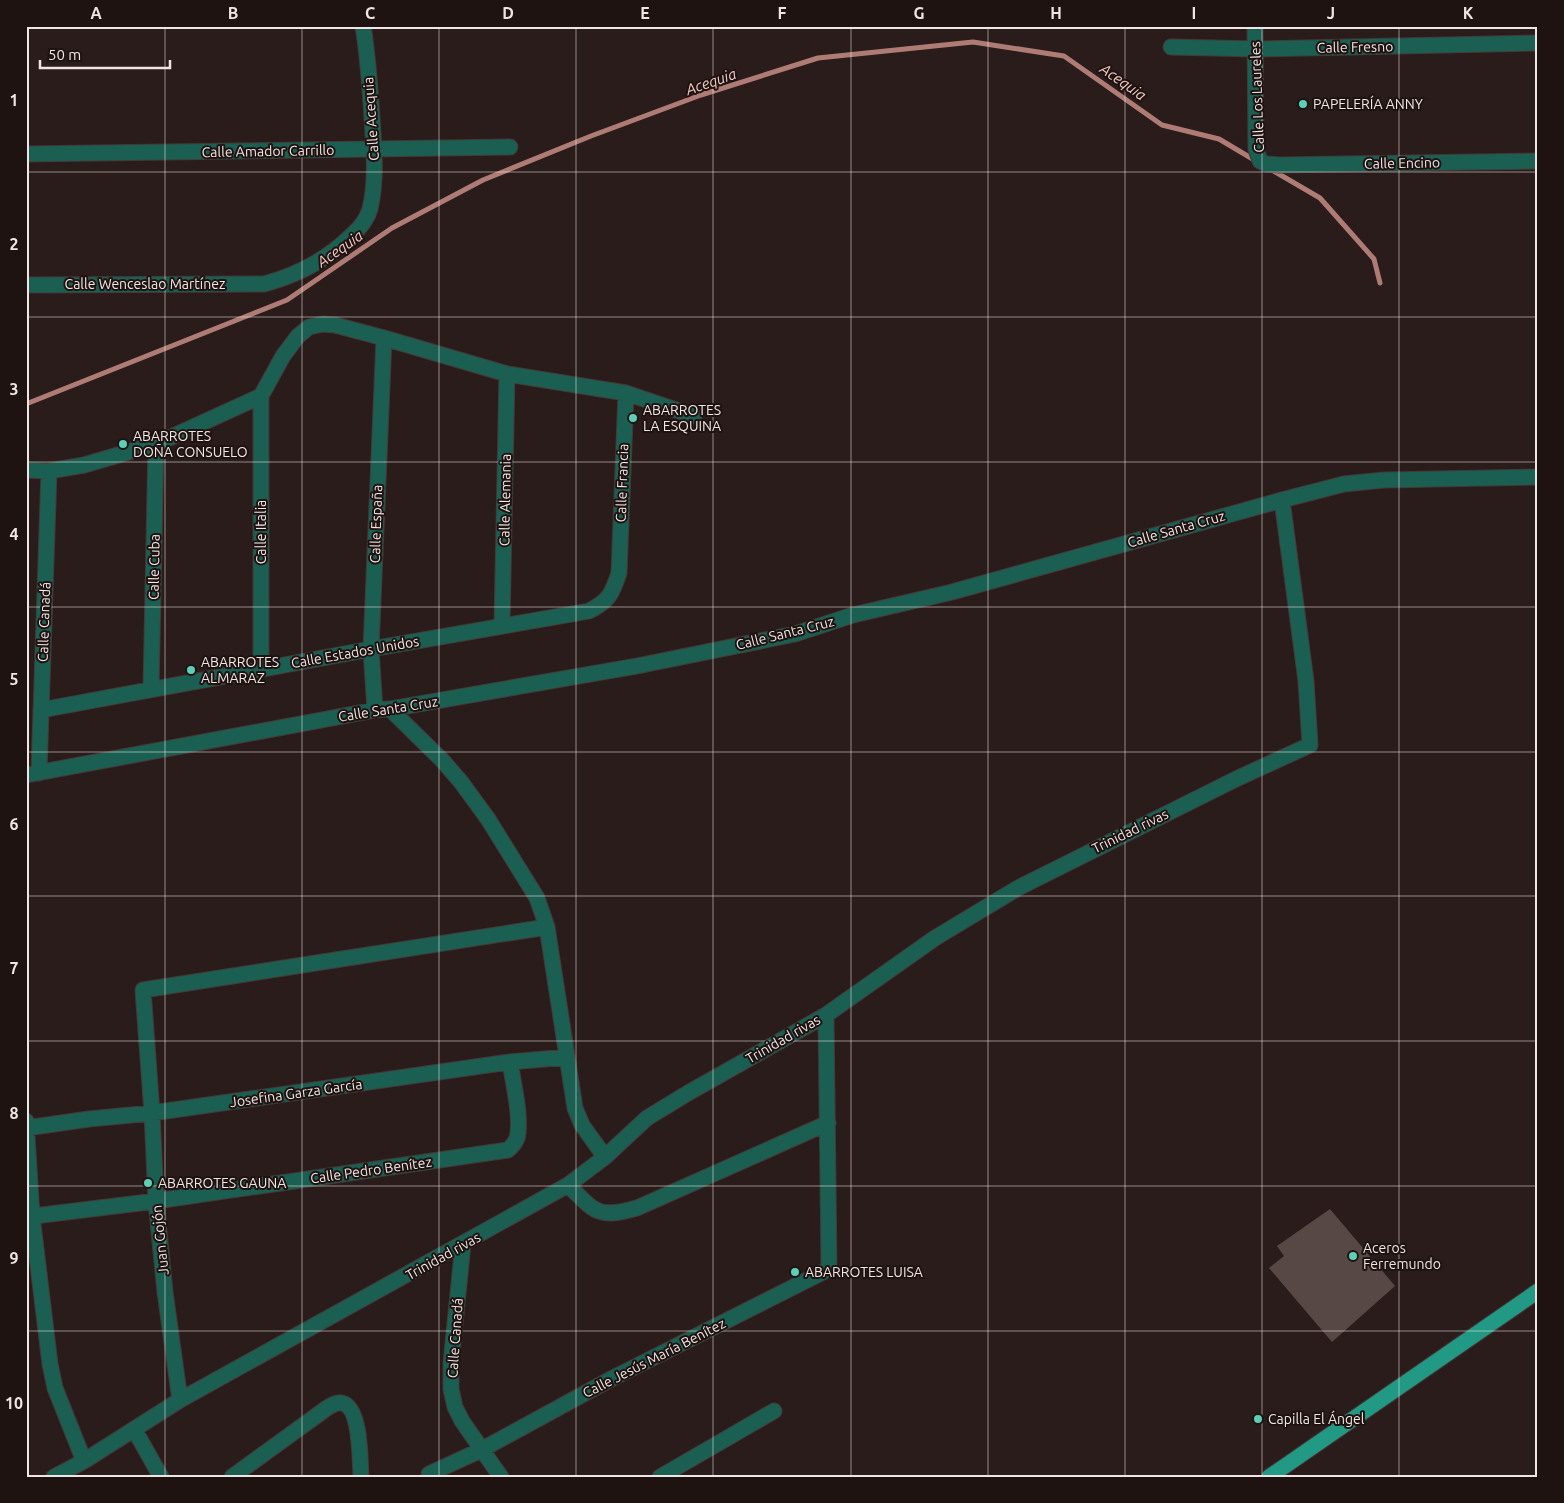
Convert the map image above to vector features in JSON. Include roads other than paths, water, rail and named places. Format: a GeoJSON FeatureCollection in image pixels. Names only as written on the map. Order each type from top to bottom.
{"type":"FeatureCollection","features":[{"type":"Feature","properties":{"kind":"main road"},"geometry":{"type":"LineString","coordinates":[[1269,1477],[1538,1291]]}},
{"type":"Feature","properties":{"kind":"street","name":"Calle Acequia"},"geometry":{"type":"LineString","coordinates":[[364,26],[374,149],[374,184],[369,212]]}},
{"type":"Feature","properties":{"kind":"street","name":"Calle Los Laureles"},"geometry":{"type":"LineString","coordinates":[[1255,26],[1256,149],[1260,161],[1266,164]]}},
{"type":"Feature","properties":{"kind":"street","name":"Calle Fresno"},"geometry":{"type":"LineString","coordinates":[[1171,47],[1256,49],[1538,44]]}},
{"type":"Feature","properties":{"kind":"street","name":"Calle Amador Carrillo"},"geometry":{"type":"LineString","coordinates":[[26,154],[510,148]]}},
{"type":"Feature","properties":{"kind":"street","name":"Calle Encino"},"geometry":{"type":"LineString","coordinates":[[1266,164],[1538,161]]}},
{"type":"Feature","properties":{"kind":"street","name":"Calle Wenceslao Martínez"},"geometry":{"type":"LineString","coordinates":[[26,285],[264,284],[289,277],[336,251],[358,229],[369,212]]}},
{"type":"Feature","properties":{"kind":"street","name":"Calle Italia"},"geometry":{"type":"LineString","coordinates":[[261,669],[261,396],[283,356],[298,336],[309,328],[323,324],[335,326],[384,338],[507,374],[626,393],[694,416]]}},
{"type":"Feature","properties":{"kind":"street","name":"Calle España"},"geometry":{"type":"LineString","coordinates":[[383,709],[371,649],[384,338]]}},
{"type":"Feature","properties":{"kind":"street","name":"Calle Alemania"},"geometry":{"type":"LineString","coordinates":[[502,625],[507,374]]}},
{"type":"Feature","properties":{"kind":"street","name":"Calle Francia"},"geometry":{"type":"LineString","coordinates":[[619,573],[626,393]]}},
{"type":"Feature","properties":{"kind":"street"},"geometry":{"type":"LineString","coordinates":[[26,470],[49,471],[84,465],[156,444],[261,396]]}},
{"type":"Feature","properties":{"kind":"street","name":"Calle Cuba"},"geometry":{"type":"LineString","coordinates":[[151,689],[156,444]]}},
{"type":"Feature","properties":{"kind":"street","name":"Calle Canadá"},"geometry":{"type":"LineString","coordinates":[[33,774],[41,710],[49,471]]}},
{"type":"Feature","properties":{"kind":"street","name":"Calle Santa Cruz"},"geometry":{"type":"LineString","coordinates":[[33,774],[383,709],[637,666],[795,634],[854,615],[952,592],[1344,484],[1384,480],[1538,477]]}},
{"type":"Feature","properties":{"kind":"street","name":"Trinidad rivas"},"geometry":{"type":"LineString","coordinates":[[54,1477],[84,1461],[180,1400],[568,1185],[605,1157],[648,1118],[688,1093],[826,1015],[935,938],[1018,888],[1090,850],[1236,779],[1310,746],[1306,681],[1282,500]]}},
{"type":"Feature","properties":{"kind":"street","name":"Calle Estados Unidos"},"geometry":{"type":"LineString","coordinates":[[41,710],[502,625],[589,611],[602,604],[613,593],[619,573]]}},
{"type":"Feature","properties":{"kind":"street"},"geometry":{"type":"LineString","coordinates":[[383,709],[442,760],[461,782],[488,819],[537,898],[547,927],[575,1108],[582,1124],[605,1157]]}},
{"type":"Feature","properties":{"kind":"street","name":"Juan Gojón"},"geometry":{"type":"LineString","coordinates":[[180,1400],[165,1292],[156,1201],[152,1113],[142,990],[547,927]]}},
{"type":"Feature","properties":{"kind":"street"},"geometry":{"type":"LineString","coordinates":[[568,1185],[592,1209],[605,1214],[616,1214],[637,1208],[828,1123],[826,1015]]}},
{"type":"Feature","properties":{"kind":"street","name":"Josefina Garza García"},"geometry":{"type":"LineString","coordinates":[[26,1128],[152,1113],[510,1062],[567,1057]]}},
{"type":"Feature","properties":{"kind":"street","name":"Calle Pedro Benítez"},"geometry":{"type":"LineString","coordinates":[[29,1216],[156,1201],[508,1150],[517,1139],[519,1126],[510,1062]]}},
{"type":"Feature","properties":{"kind":"street"},"geometry":{"type":"LineString","coordinates":[[26,1121],[29,1216],[53,1380],[84,1461]]}},
{"type":"Feature","properties":{"kind":"street","name":"Calle Jesús María Benítez"},"geometry":{"type":"LineString","coordinates":[[429,1474],[481,1450],[611,1379],[829,1270],[828,1123]]}},
{"type":"Feature","properties":{"kind":"street","name":"Calle Canadá"},"geometry":{"type":"LineString","coordinates":[[463,1244],[451,1363],[451,1389],[455,1407],[481,1450],[501,1477]]}},
{"type":"Feature","properties":{"kind":"street"},"geometry":{"type":"LineString","coordinates":[[232,1477],[327,1408],[342,1403],[348,1406],[354,1413],[361,1477]]}},
{"type":"Feature","properties":{"kind":"street"},"geometry":{"type":"LineString","coordinates":[[660,1477],[774,1411]]}},
{"type":"Feature","properties":{"kind":"street"},"geometry":{"type":"LineString","coordinates":[[134,1429],[161,1477]]}},
{"type":"Feature","properties":{"kind":"waterway","name":"Acequia"},"geometry":{"type":"LineString","coordinates":[[26,404],[287,300],[392,228],[483,180],[591,136],[701,95],[818,58],[973,42],[1064,56],[1162,125],[1219,139],[1256,161]]}},
{"type":"Feature","properties":{"kind":"waterway","name":"Acequia"},"geometry":{"type":"LineString","coordinates":[[1272,170],[1320,198],[1374,259],[1380,283]]}},
{"type":"Feature","properties":{"kind":"place","name":"PAPELERÍA ANNY"},"geometry":{"type":"Point","coordinates":[1303,104]}},
{"type":"Feature","properties":{"kind":"place","name":"ABARROTES LA ESQUINA"},"geometry":{"type":"Point","coordinates":[633,418]}},
{"type":"Feature","properties":{"kind":"place","name":"ABARROTES DOÑA CONSUELO"},"geometry":{"type":"Point","coordinates":[123,444]}},
{"type":"Feature","properties":{"kind":"place","name":"ABARROTES ALMARAZ"},"geometry":{"type":"Point","coordinates":[191,670]}},
{"type":"Feature","properties":{"kind":"place","name":"ABARROTES GAUNA"},"geometry":{"type":"Point","coordinates":[148,1183]}},
{"type":"Feature","properties":{"kind":"place","name":"Aceros Ferremundo"},"geometry":{"type":"Point","coordinates":[1353,1256]}},
{"type":"Feature","properties":{"kind":"place","name":"ABARROTES LUISA"},"geometry":{"type":"Point","coordinates":[795,1272]}},
{"type":"Feature","properties":{"kind":"place","name":"Capilla El Ángel"},"geometry":{"type":"Point","coordinates":[1258,1419]}}]}
